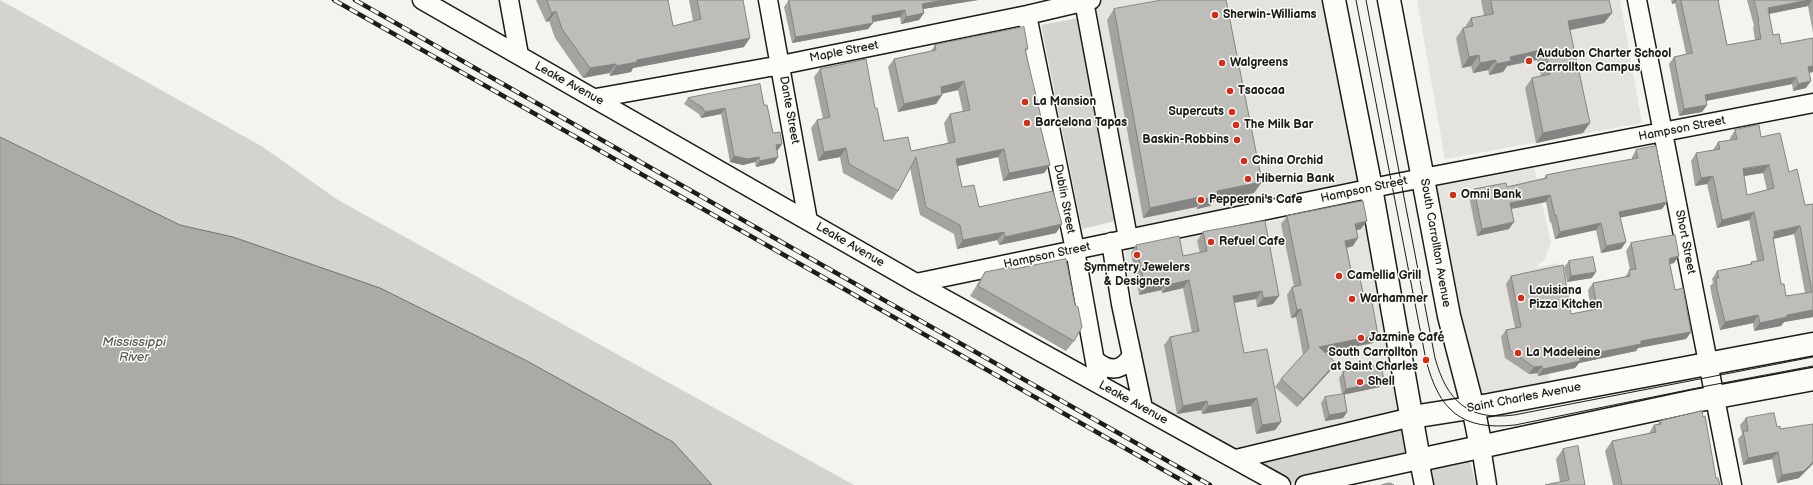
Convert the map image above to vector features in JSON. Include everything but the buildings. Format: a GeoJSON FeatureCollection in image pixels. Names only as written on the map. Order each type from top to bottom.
{"type":"FeatureCollection","features":[{"type":"Feature","properties":{"kind":"main road"},"geometry":{"type":"LineString","coordinates":[[1334,0],[1370,188],[1419,460],[1715,397],[1813,379]]}},
{"type":"Feature","properties":{"kind":"main road","name":"South Carrollton Avenue"},"geometry":{"type":"LineString","coordinates":[[1389,0],[1424,178],[1448,316],[1481,447]]}},
{"type":"Feature","properties":{"kind":"main road","name":"Saint Charles Avenue"},"geometry":{"type":"LineString","coordinates":[[1412,417],[1472,408],[1813,344]]}},
{"type":"Feature","properties":{"kind":"street","name":"Leake Avenue"},"geometry":{"type":"LineString","coordinates":[[422,0],[596,98],[916,283],[1281,485]]}},
{"type":"Feature","properties":{"kind":"street"},"geometry":{"type":"LineString","coordinates":[[509,0],[519,55]]}},
{"type":"Feature","properties":{"kind":"street","name":"Dante Street"},"geometry":{"type":"LineString","coordinates":[[768,0],[781,65],[808,221]]}},
{"type":"Feature","properties":{"kind":"street","name":"Short Street"},"geometry":{"type":"LineString","coordinates":[[1637,0],[1732,485]]}},
{"type":"Feature","properties":{"kind":"street"},"geometry":{"type":"LineString","coordinates":[[1087,1],[1120,240],[1121,304],[1142,408]]}},
{"type":"Feature","properties":{"kind":"street","name":"Maple Street"},"geometry":{"type":"LineString","coordinates":[[596,98],[781,65],[1087,1]]}},
{"type":"Feature","properties":{"kind":"street","name":"Dublin Street"},"geometry":{"type":"LineString","coordinates":[[1043,9],[1075,250],[1099,384]]}},
{"type":"Feature","properties":{"kind":"street","name":"Hampson Street"},"geometry":{"type":"LineString","coordinates":[[916,283],[1370,188],[1813,103]]}},
{"type":"Feature","properties":{"kind":"street"},"geometry":{"type":"LineString","coordinates":[[1095,360],[1103,367],[1112,369],[1121,367],[1128,362],[1132,355]]}},
{"type":"Feature","properties":{"kind":"street","name":"Saint Charles Avenue"},"geometry":{"type":"LineString","coordinates":[[1236,459],[1412,417]]}},
{"type":"Feature","properties":{"kind":"street","name":"South Carrollton Avenue"},"geometry":{"type":"LineString","coordinates":[[1481,447],[1487,485]]}},
{"type":"Feature","properties":{"kind":"street"},"geometry":{"type":"LineString","coordinates":[[1305,485],[1419,460],[1424,485]]}},
{"type":"Feature","properties":{"kind":"shaded area"},"geometry":{"type":"Polygon","coordinates":[[[0,0],[263,147],[338,200],[854,485],[712,485],[673,442],[267,251],[233,237],[180,225],[0,137],[0,0]]]}},
{"type":"Feature","properties":{"kind":"shaded area"},"geometry":{"type":"Polygon","coordinates":[[[1090,0],[1334,0],[1371,188],[1136,233],[1090,0]]]}},
{"type":"Feature","properties":{"kind":"shaded area","name":"Audubon Charter School Carrollton Campus"},"geometry":{"type":"Polygon","coordinates":[[[1417,0],[1620,0],[1642,123],[1445,159],[1417,0]]]}},
{"type":"Feature","properties":{"kind":"shaded area"},"geometry":{"type":"Polygon","coordinates":[[[1078,18],[1119,220],[1082,229],[1041,25],[1078,18]]]}},
{"type":"Feature","properties":{"kind":"shaded area"},"geometry":{"type":"Polygon","coordinates":[[[1534,168],[1551,243],[1544,260],[1535,268],[1558,263],[1569,300],[1535,309],[1551,386],[1494,397],[1480,395],[1475,391],[1431,187],[1534,168]]]}},
{"type":"Feature","properties":{"kind":"shaded area"},"geometry":{"type":"Polygon","coordinates":[[[1368,205],[1403,405],[1395,413],[1238,450],[1151,406],[1125,258],[1125,252],[1128,248],[1133,245],[1368,205]]]}},
{"type":"Feature","properties":{"kind":"shaded area"},"geometry":{"type":"Polygon","coordinates":[[[1405,424],[1411,457],[1405,460],[1295,484],[1259,462],[1405,424]]]}},
{"type":"Feature","properties":{"kind":"shaded area"},"geometry":{"type":"Polygon","coordinates":[[[1466,460],[1470,461],[1476,485],[1429,485],[1430,470],[1466,460]]]}},
{"type":"Feature","properties":{"kind":"water","name":"Mississippi River"},"geometry":{"type":"Polygon","coordinates":[[[0,137],[180,225],[233,237],[380,288],[527,361],[673,442],[712,485],[0,485],[0,137]]]}},
{"type":"Feature","properties":{"kind":"tram line"},"geometry":{"type":"LineString","coordinates":[[1356,0],[1426,360],[1431,377],[1438,392],[1455,414],[1480,424],[1496,426],[1515,425],[1813,366]]}},
{"type":"Feature","properties":{"kind":"tram line"},"geometry":{"type":"LineString","coordinates":[[1366,0],[1435,358],[1446,386],[1453,397],[1462,405],[1472,411],[1484,415],[1514,415],[1813,357]]}},
{"type":"Feature","properties":{"kind":"railway"},"geometry":{"type":"LineString","coordinates":[[334,0],[1190,485]]}},
{"type":"Feature","properties":{"kind":"railway"},"geometry":{"type":"LineString","coordinates":[[355,0],[1210,485]]}},
{"type":"Feature","properties":{"kind":"place","name":"Sherwin-Williams"},"geometry":{"type":"Point","coordinates":[1215,15]}},
{"type":"Feature","properties":{"kind":"place","name":"Audubon Charter School Carrollton Campus"},"geometry":{"type":"Point","coordinates":[1529,61]}},
{"type":"Feature","properties":{"kind":"place","name":"Walgreens"},"geometry":{"type":"Point","coordinates":[1222,63]}},
{"type":"Feature","properties":{"kind":"place","name":"Tsaocaa"},"geometry":{"type":"Point","coordinates":[1230,91]}},
{"type":"Feature","properties":{"kind":"place","name":"La Mansion"},"geometry":{"type":"Point","coordinates":[1025,102]}},
{"type":"Feature","properties":{"kind":"place","name":"Supercuts"},"geometry":{"type":"Point","coordinates":[1232,112]}},
{"type":"Feature","properties":{"kind":"place","name":"Barcelona Tapas"},"geometry":{"type":"Point","coordinates":[1027,123]}},
{"type":"Feature","properties":{"kind":"place","name":"The Milk Bar"},"geometry":{"type":"Point","coordinates":[1236,125]}},
{"type":"Feature","properties":{"kind":"place","name":"Baskin-Robbins"},"geometry":{"type":"Point","coordinates":[1237,140]}},
{"type":"Feature","properties":{"kind":"place","name":"China Orchid"},"geometry":{"type":"Point","coordinates":[1244,161]}},
{"type":"Feature","properties":{"kind":"place","name":"Hibernia Bank"},"geometry":{"type":"Point","coordinates":[1248,179]}},
{"type":"Feature","properties":{"kind":"place","name":"Omni Bank"},"geometry":{"type":"Point","coordinates":[1453,195]}},
{"type":"Feature","properties":{"kind":"place","name":"Pepperoni's Cafe"},"geometry":{"type":"Point","coordinates":[1201,200]}},
{"type":"Feature","properties":{"kind":"place","name":"Refuel Cafe"},"geometry":{"type":"Point","coordinates":[1211,242]}},
{"type":"Feature","properties":{"kind":"place","name":"Symmetry Jewelers & Designers"},"geometry":{"type":"Point","coordinates":[1137,255]}},
{"type":"Feature","properties":{"kind":"place","name":"Camellia Grill"},"geometry":{"type":"Point","coordinates":[1339,276]}},
{"type":"Feature","properties":{"kind":"place","name":"Louisiana Pizza Kitchen"},"geometry":{"type":"Point","coordinates":[1521,298]}},
{"type":"Feature","properties":{"kind":"place","name":"Warhammer"},"geometry":{"type":"Point","coordinates":[1352,299]}},
{"type":"Feature","properties":{"kind":"place","name":"Jazmine Café"},"geometry":{"type":"Point","coordinates":[1361,338]}},
{"type":"Feature","properties":{"kind":"place","name":"La Madeleine"},"geometry":{"type":"Point","coordinates":[1518,353]}},
{"type":"Feature","properties":{"kind":"place","name":"South Carrollton at Saint Charles"},"geometry":{"type":"Point","coordinates":[1426,360]}},
{"type":"Feature","properties":{"kind":"place","name":"Shell"},"geometry":{"type":"Point","coordinates":[1360,382]}}]}
